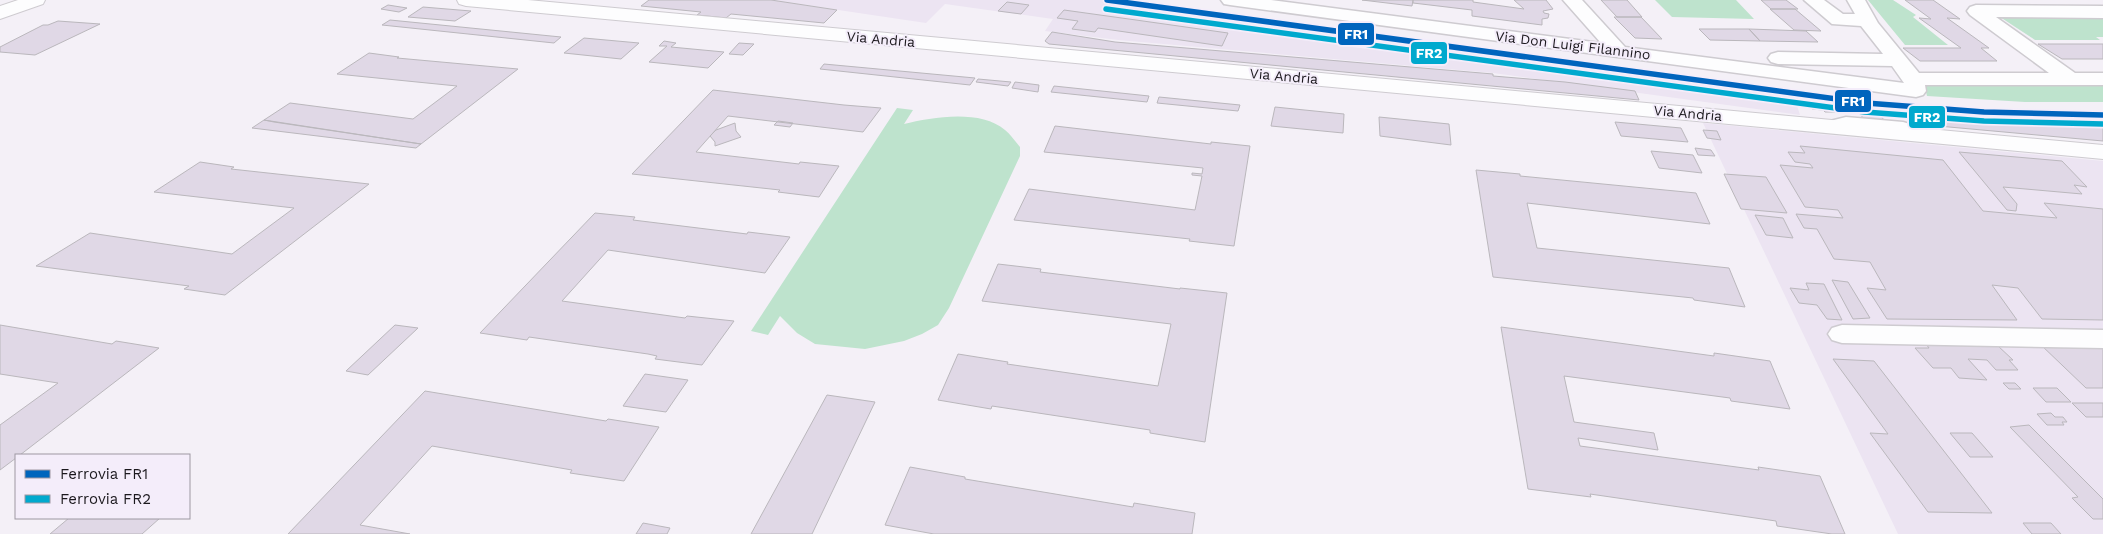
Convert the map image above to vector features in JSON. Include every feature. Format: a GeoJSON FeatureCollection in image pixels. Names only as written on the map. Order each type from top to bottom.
{"type":"FeatureCollection","features":[{"type":"Feature","properties":{"kind":"main road","name":"Via Andria"},"geometry":{"type":"LineString","coordinates":[[466,0],[2103,152]]}},
{"type":"Feature","properties":{"kind":"main road"},"geometry":{"type":"LineString","coordinates":[[0,13],[31,1]]}},
{"type":"Feature","properties":{"kind":"street","name":"Via Don Luigi Filannino"},"geometry":{"type":"LineString","coordinates":[[1230,0],[1773,72],[1914,85],[2070,78],[2103,79]]}},
{"type":"Feature","properties":{"kind":"street"},"geometry":{"type":"LineString","coordinates":[[1572,0],[1618,50]]}},
{"type":"Feature","properties":{"kind":"street"},"geometry":{"type":"LineString","coordinates":[[1813,0],[1839,20],[1867,20]]}},
{"type":"Feature","properties":{"kind":"street"},"geometry":{"type":"LineString","coordinates":[[1856,0],[1867,20],[1914,85]]}},
{"type":"Feature","properties":{"kind":"street"},"geometry":{"type":"LineString","coordinates":[[2070,78],[1976,11],[2103,12]]}},
{"type":"Feature","properties":{"kind":"street"},"geometry":{"type":"LineString","coordinates":[[1773,72],[1760,58],[1897,60]]}},
{"type":"Feature","properties":{"kind":"street"},"geometry":{"type":"LineString","coordinates":[[1842,334],[2103,338]]}},
{"type":"Feature","properties":{"kind":"path"},"geometry":{"type":"LineString","coordinates":[[1800,109],[1794,92],[1803,93]]}},
{"type":"Feature","properties":{"kind":"shaded area"},"geometry":{"type":"Polygon","coordinates":[[[771,0],[1129,0],[1792,90],[1800,115],[1493,73],[1118,40],[1045,31],[1053,19],[945,4],[926,23],[771,0]]]}},
{"type":"Feature","properties":{"kind":"shaded area"},"geometry":{"type":"Polygon","coordinates":[[[1703,123],[2103,161],[2103,534],[1898,534],[1703,123]]]}},
{"type":"Feature","properties":{"kind":"green space"},"geometry":{"type":"Polygon","coordinates":[[[1655,0],[1736,0],[1754,19],[1672,17],[1655,0]]]}},
{"type":"Feature","properties":{"kind":"green space"},"geometry":{"type":"Polygon","coordinates":[[[1868,0],[1893,0],[1916,15],[1913,17],[1948,45],[1905,45],[1868,0]]]}},
{"type":"Feature","properties":{"kind":"green space"},"geometry":{"type":"Polygon","coordinates":[[[2000,17],[2103,17],[2103,37],[2096,37],[2100,40],[2035,40],[2000,17]]]}},
{"type":"Feature","properties":{"kind":"green space"},"geometry":{"type":"Polygon","coordinates":[[[1924,83],[2103,85],[2103,102],[2025,102],[1927,96],[1924,83]]]}},
{"type":"Feature","properties":{"kind":"green space"},"geometry":{"type":"Polygon","coordinates":[[[897,108],[913,110],[904,124],[956,116],[983,119],[995,123],[1005,130],[1020,147],[1020,156],[949,308],[938,325],[904,341],[865,349],[815,344],[797,333],[780,316],[768,335],[751,331],[897,108]]]}},
{"type":"Feature","properties":{"kind":"building"},"geometry":{"type":"Polygon","coordinates":[[[649,0],[771,0],[837,10],[824,23],[731,14],[726,18],[697,15],[701,12],[641,6],[649,0]]]}},
{"type":"Feature","properties":{"kind":"building"},"geometry":{"type":"Polygon","coordinates":[[[1362,0],[1413,0],[1412,6],[1362,0]]]}},
{"type":"Feature","properties":{"kind":"building"},"geometry":{"type":"Polygon","coordinates":[[[1413,0],[1473,0],[1473,2],[1524,9],[1514,0],[1546,0],[1553,9],[1543,11],[1549,14],[1548,18],[1542,19],[1542,25],[1472,16],[1472,10],[1413,3],[1413,0]]]}},
{"type":"Feature","properties":{"kind":"building"},"geometry":{"type":"Polygon","coordinates":[[[1601,0],[1627,0],[1642,17],[1617,17],[1601,0]]]}},
{"type":"Feature","properties":{"kind":"building"},"geometry":{"type":"Polygon","coordinates":[[[1761,0],[1786,0],[1798,9],[1771,9],[1761,0]]]}},
{"type":"Feature","properties":{"kind":"building"},"geometry":{"type":"Polygon","coordinates":[[[1905,0],[1933,0],[1960,19],[1947,18],[1989,48],[1981,48],[1997,61],[1920,61],[1903,48],[1961,48],[1919,18],[1931,19],[1905,0]]]}},
{"type":"Feature","properties":{"kind":"building"},"geometry":{"type":"Polygon","coordinates":[[[1007,2],[1029,5],[1021,14],[998,11],[1007,2]]]}},
{"type":"Feature","properties":{"kind":"building"},"geometry":{"type":"Polygon","coordinates":[[[388,5],[407,8],[399,12],[381,9],[388,5]]]}},
{"type":"Feature","properties":{"kind":"building"},"geometry":{"type":"Polygon","coordinates":[[[423,7],[471,11],[455,21],[408,17],[423,7]]]}},
{"type":"Feature","properties":{"kind":"building"},"geometry":{"type":"Polygon","coordinates":[[[1770,9],[1795,9],[1821,31],[1794,30],[1770,9]]]}},
{"type":"Feature","properties":{"kind":"building"},"geometry":{"type":"Polygon","coordinates":[[[1064,10],[1228,33],[1222,46],[1098,28],[1095,32],[1072,29],[1078,21],[1057,18],[1064,10]]]}},
{"type":"Feature","properties":{"kind":"building"},"geometry":{"type":"Polygon","coordinates":[[[1614,17],[1641,17],[1662,39],[1635,38],[1614,17]]]}},
{"type":"Feature","properties":{"kind":"building"},"geometry":{"type":"Polygon","coordinates":[[[390,20],[561,37],[554,43],[382,25],[390,20]]]}},
{"type":"Feature","properties":{"kind":"building"},"geometry":{"type":"Polygon","coordinates":[[[58,21],[100,24],[35,55],[0,52],[0,47],[43,25],[58,21]]]}},
{"type":"Feature","properties":{"kind":"building"},"geometry":{"type":"Polygon","coordinates":[[[1699,29],[1749,29],[1760,41],[1710,40],[1699,29]]]}},
{"type":"Feature","properties":{"kind":"building"},"geometry":{"type":"Polygon","coordinates":[[[1749,29],[1806,31],[1818,42],[1760,41],[1749,29]]]}},
{"type":"Feature","properties":{"kind":"building"},"geometry":{"type":"Polygon","coordinates":[[[1052,32],[1115,42],[1493,74],[1493,76],[1565,82],[1635,91],[1639,100],[1049,44],[1045,41],[1052,32]]]}},
{"type":"Feature","properties":{"kind":"building"},"geometry":{"type":"Polygon","coordinates":[[[584,38],[639,43],[621,59],[564,53],[584,38]]]}},
{"type":"Feature","properties":{"kind":"building"},"geometry":{"type":"Polygon","coordinates":[[[664,41],[676,43],[671,47],[724,52],[708,68],[649,62],[667,46],[659,46],[664,41]]]}},
{"type":"Feature","properties":{"kind":"building"},"geometry":{"type":"Polygon","coordinates":[[[739,43],[754,44],[743,55],[729,54],[739,43]]]}},
{"type":"Feature","properties":{"kind":"building"},"geometry":{"type":"Polygon","coordinates":[[[2038,44],[2103,44],[2103,59],[2062,59],[2038,44]]]}},
{"type":"Feature","properties":{"kind":"building"},"geometry":{"type":"Polygon","coordinates":[[[369,53],[399,57],[397,58],[518,69],[421,144],[264,120],[290,103],[413,119],[457,86],[337,74],[369,53]]]}},
{"type":"Feature","properties":{"kind":"building"},"geometry":{"type":"Polygon","coordinates":[[[824,64],[975,78],[970,85],[820,69],[824,64]]]}},
{"type":"Feature","properties":{"kind":"building"},"geometry":{"type":"Polygon","coordinates":[[[978,79],[1011,82],[1008,86],[976,82],[978,79]]]}},
{"type":"Feature","properties":{"kind":"building"},"geometry":{"type":"Polygon","coordinates":[[[1015,82],[1039,85],[1038,92],[1012,88],[1015,82]]]}},
{"type":"Feature","properties":{"kind":"building"},"geometry":{"type":"Polygon","coordinates":[[[1054,86],[1149,96],[1147,102],[1051,92],[1054,86]]]}},
{"type":"Feature","properties":{"kind":"building"},"geometry":{"type":"Polygon","coordinates":[[[713,90],[881,108],[863,132],[728,116],[696,152],[799,164],[800,162],[839,166],[819,197],[778,192],[780,190],[632,174],[713,90]]]}},
{"type":"Feature","properties":{"kind":"building"},"geometry":{"type":"Polygon","coordinates":[[[1159,97],[1240,105],[1238,111],[1157,103],[1159,97]]]}},
{"type":"Feature","properties":{"kind":"building"},"geometry":{"type":"Polygon","coordinates":[[[1810,104],[1845,108],[1847,112],[1825,112],[1812,109],[1810,104]]]}},
{"type":"Feature","properties":{"kind":"building"},"geometry":{"type":"Polygon","coordinates":[[[1275,107],[1344,114],[1343,133],[1271,126],[1275,107]]]}},
{"type":"Feature","properties":{"kind":"building"},"geometry":{"type":"Polygon","coordinates":[[[1859,112],[1880,114],[1885,122],[1865,121],[1859,112]]]}},
{"type":"Feature","properties":{"kind":"building"},"geometry":{"type":"Polygon","coordinates":[[[1379,117],[1449,124],[1451,145],[1380,136],[1379,117]]]}},
{"type":"Feature","properties":{"kind":"building"},"geometry":{"type":"Polygon","coordinates":[[[1910,117],[2044,125],[2103,125],[2103,141],[1916,124],[1910,117]]]}},
{"type":"Feature","properties":{"kind":"building"},"geometry":{"type":"Polygon","coordinates":[[[264,120],[421,144],[416,148],[252,128],[264,120]]]}},
{"type":"Feature","properties":{"kind":"building"},"geometry":{"type":"Polygon","coordinates":[[[778,121],[793,123],[790,127],[774,125],[778,121]]]}},
{"type":"Feature","properties":{"kind":"building"},"geometry":{"type":"Polygon","coordinates":[[[1615,122],[1681,128],[1688,142],[1621,136],[1615,122]]]}},
{"type":"Feature","properties":{"kind":"building"},"geometry":{"type":"Polygon","coordinates":[[[735,123],[736,131],[741,137],[715,146],[715,142],[710,136],[716,130],[735,123]]]}},
{"type":"Feature","properties":{"kind":"building"},"geometry":{"type":"Polygon","coordinates":[[[1055,126],[1211,144],[1211,142],[1250,146],[1234,246],[1189,241],[1190,239],[1014,220],[1029,189],[1195,210],[1202,176],[1192,175],[1192,173],[1202,174],[1203,168],[1044,152],[1055,126]]]}},
{"type":"Feature","properties":{"kind":"building"},"geometry":{"type":"Polygon","coordinates":[[[1703,130],[1717,131],[1721,140],[1707,138],[1703,130]]]}},
{"type":"Feature","properties":{"kind":"building"},"geometry":{"type":"Polygon","coordinates":[[[1800,146],[1943,160],[1983,211],[2057,218],[2044,203],[2103,209],[2103,320],[2042,319],[2018,288],[1992,285],[2017,320],[1887,319],[1867,288],[1886,290],[1870,262],[1834,259],[1817,229],[1804,228],[1796,214],[1843,218],[1838,210],[1805,207],[1780,165],[1813,168],[1810,164],[1795,162],[1788,152],[1805,153],[1800,146]]]}},
{"type":"Feature","properties":{"kind":"building"},"geometry":{"type":"Polygon","coordinates":[[[1695,148],[1711,150],[1715,156],[1698,155],[1695,148]]]}},
{"type":"Feature","properties":{"kind":"building"},"geometry":{"type":"Polygon","coordinates":[[[1651,151],[1693,155],[1702,173],[1659,168],[1651,151]]]}},
{"type":"Feature","properties":{"kind":"building"},"geometry":{"type":"Polygon","coordinates":[[[1959,152],[2062,161],[2087,187],[2074,185],[2082,194],[2003,187],[2017,204],[2016,211],[2007,210],[1959,152]]]}},
{"type":"Feature","properties":{"kind":"building"},"geometry":{"type":"Polygon","coordinates":[[[200,162],[234,167],[231,169],[369,184],[225,295],[184,289],[189,286],[36,266],[90,233],[232,254],[294,208],[154,192],[200,162]]]}},
{"type":"Feature","properties":{"kind":"building"},"geometry":{"type":"Polygon","coordinates":[[[1476,170],[1696,193],[1710,224],[1527,203],[1537,248],[1729,268],[1745,307],[1694,300],[1693,298],[1493,277],[1476,170]]]}},
{"type":"Feature","properties":{"kind":"building"},"geometry":{"type":"Polygon","coordinates":[[[1724,174],[1766,177],[1787,213],[1741,209],[1724,174]]]}},
{"type":"Feature","properties":{"kind":"building"},"geometry":{"type":"Polygon","coordinates":[[[595,213],[635,217],[633,220],[747,234],[748,232],[790,237],[765,273],[608,250],[562,301],[685,318],[687,316],[734,321],[702,365],[655,359],[657,356],[648,354],[529,337],[527,340],[480,333],[595,213]]]}},
{"type":"Feature","properties":{"kind":"building"},"geometry":{"type":"Polygon","coordinates":[[[1755,215],[1783,218],[1793,238],[1766,235],[1755,215]]]}},
{"type":"Feature","properties":{"kind":"building"},"geometry":{"type":"Polygon","coordinates":[[[998,264],[1041,269],[1040,272],[1227,293],[1205,442],[1150,433],[1150,430],[992,406],[991,409],[938,400],[958,354],[1008,362],[1007,364],[1158,386],[1171,324],[982,301],[998,264]]]}},
{"type":"Feature","properties":{"kind":"building"},"geometry":{"type":"Polygon","coordinates":[[[1832,280],[1848,282],[1870,318],[1853,319],[1832,280]]]}},
{"type":"Feature","properties":{"kind":"building"},"geometry":{"type":"Polygon","coordinates":[[[1806,283],[1824,284],[1842,320],[1827,319],[1817,305],[1799,303],[1790,288],[1809,290],[1806,283]]]}},
{"type":"Feature","properties":{"kind":"building"},"geometry":{"type":"Polygon","coordinates":[[[0,325],[112,344],[116,341],[159,348],[21,454],[15,454],[15,459],[0,470],[0,425],[58,383],[0,374],[0,325]]]}},
{"type":"Feature","properties":{"kind":"building"},"geometry":{"type":"Polygon","coordinates":[[[395,325],[418,328],[368,375],[346,371],[395,325]]]}},
{"type":"Feature","properties":{"kind":"building"},"geometry":{"type":"Polygon","coordinates":[[[1501,327],[1714,356],[1714,353],[1770,361],[1790,409],[1731,401],[1730,398],[1564,376],[1574,422],[1654,433],[1658,450],[1578,438],[1580,446],[1759,470],[1758,467],[1820,476],[1845,534],[1832,534],[1777,526],[1776,521],[1590,494],[1591,497],[1528,489],[1501,327]]]}},
{"type":"Feature","properties":{"kind":"building"},"geometry":{"type":"Polygon","coordinates":[[[1926,344],[1997,345],[2013,360],[2009,360],[2018,370],[1996,370],[1987,360],[1968,359],[1987,380],[1959,378],[1951,368],[1933,368],[1915,348],[1929,348],[1926,344]]]}},
{"type":"Feature","properties":{"kind":"building"},"geometry":{"type":"Polygon","coordinates":[[[2040,344],[2103,344],[2103,388],[2086,388],[2040,344]]]}},
{"type":"Feature","properties":{"kind":"building"},"geometry":{"type":"Polygon","coordinates":[[[1833,359],[1874,361],[1992,513],[1928,512],[1870,433],[1888,434],[1833,359]]]}},
{"type":"Feature","properties":{"kind":"building"},"geometry":{"type":"Polygon","coordinates":[[[645,374],[688,380],[666,412],[623,406],[645,374]]]}},
{"type":"Feature","properties":{"kind":"building"},"geometry":{"type":"Polygon","coordinates":[[[2003,383],[2015,383],[2021,389],[2009,389],[2003,383]]]}},
{"type":"Feature","properties":{"kind":"building"},"geometry":{"type":"Polygon","coordinates":[[[2033,388],[2057,388],[2071,402],[2046,402],[2033,388]]]}},
{"type":"Feature","properties":{"kind":"building"},"geometry":{"type":"Polygon","coordinates":[[[425,391],[606,421],[608,419],[659,427],[624,481],[570,473],[572,470],[432,446],[360,525],[410,534],[288,534],[425,391]]]}},
{"type":"Feature","properties":{"kind":"building"},"geometry":{"type":"Polygon","coordinates":[[[827,395],[875,402],[812,534],[751,534],[827,395]]]}},
{"type":"Feature","properties":{"kind":"building"},"geometry":{"type":"Polygon","coordinates":[[[2072,403],[2103,403],[2103,417],[2086,417],[2072,403]]]}},
{"type":"Feature","properties":{"kind":"building"},"geometry":{"type":"Polygon","coordinates":[[[2051,413],[2055,417],[2063,417],[2067,422],[2062,422],[2064,425],[2047,425],[2037,414],[2051,413]]]}},
{"type":"Feature","properties":{"kind":"building"},"geometry":{"type":"Polygon","coordinates":[[[2029,425],[2103,499],[2103,519],[2093,519],[2072,498],[2078,497],[2010,427],[2029,425]]]}},
{"type":"Feature","properties":{"kind":"building"},"geometry":{"type":"Polygon","coordinates":[[[1950,433],[1972,433],[1993,457],[1970,457],[1950,433]]]}},
{"type":"Feature","properties":{"kind":"building"},"geometry":{"type":"Polygon","coordinates":[[[910,467],[965,477],[965,479],[1133,507],[1134,503],[1195,513],[1192,534],[934,534],[885,525],[910,467]]]}},
{"type":"Feature","properties":{"kind":"building"},"geometry":{"type":"Polygon","coordinates":[[[68,519],[159,519],[142,534],[50,534],[68,519]]]}},
{"type":"Feature","properties":{"kind":"building"},"geometry":{"type":"Polygon","coordinates":[[[643,523],[670,528],[667,534],[636,534],[643,523]]]}},
{"type":"Feature","properties":{"kind":"building"},"geometry":{"type":"Polygon","coordinates":[[[2023,523],[2051,523],[2061,534],[2032,534],[2023,523]]]}},
{"type":"Feature","properties":{"kind":"rail line","name":"FR1"},"geometry":{"type":"LineString","coordinates":[[1107,0],[1866,103],[1984,112],[2103,115]]}},
{"type":"Feature","properties":{"kind":"rail line","name":"FR2"},"geometry":{"type":"LineString","coordinates":[[1106,9],[1865,112],[1984,121],[2103,124]]}}]}
